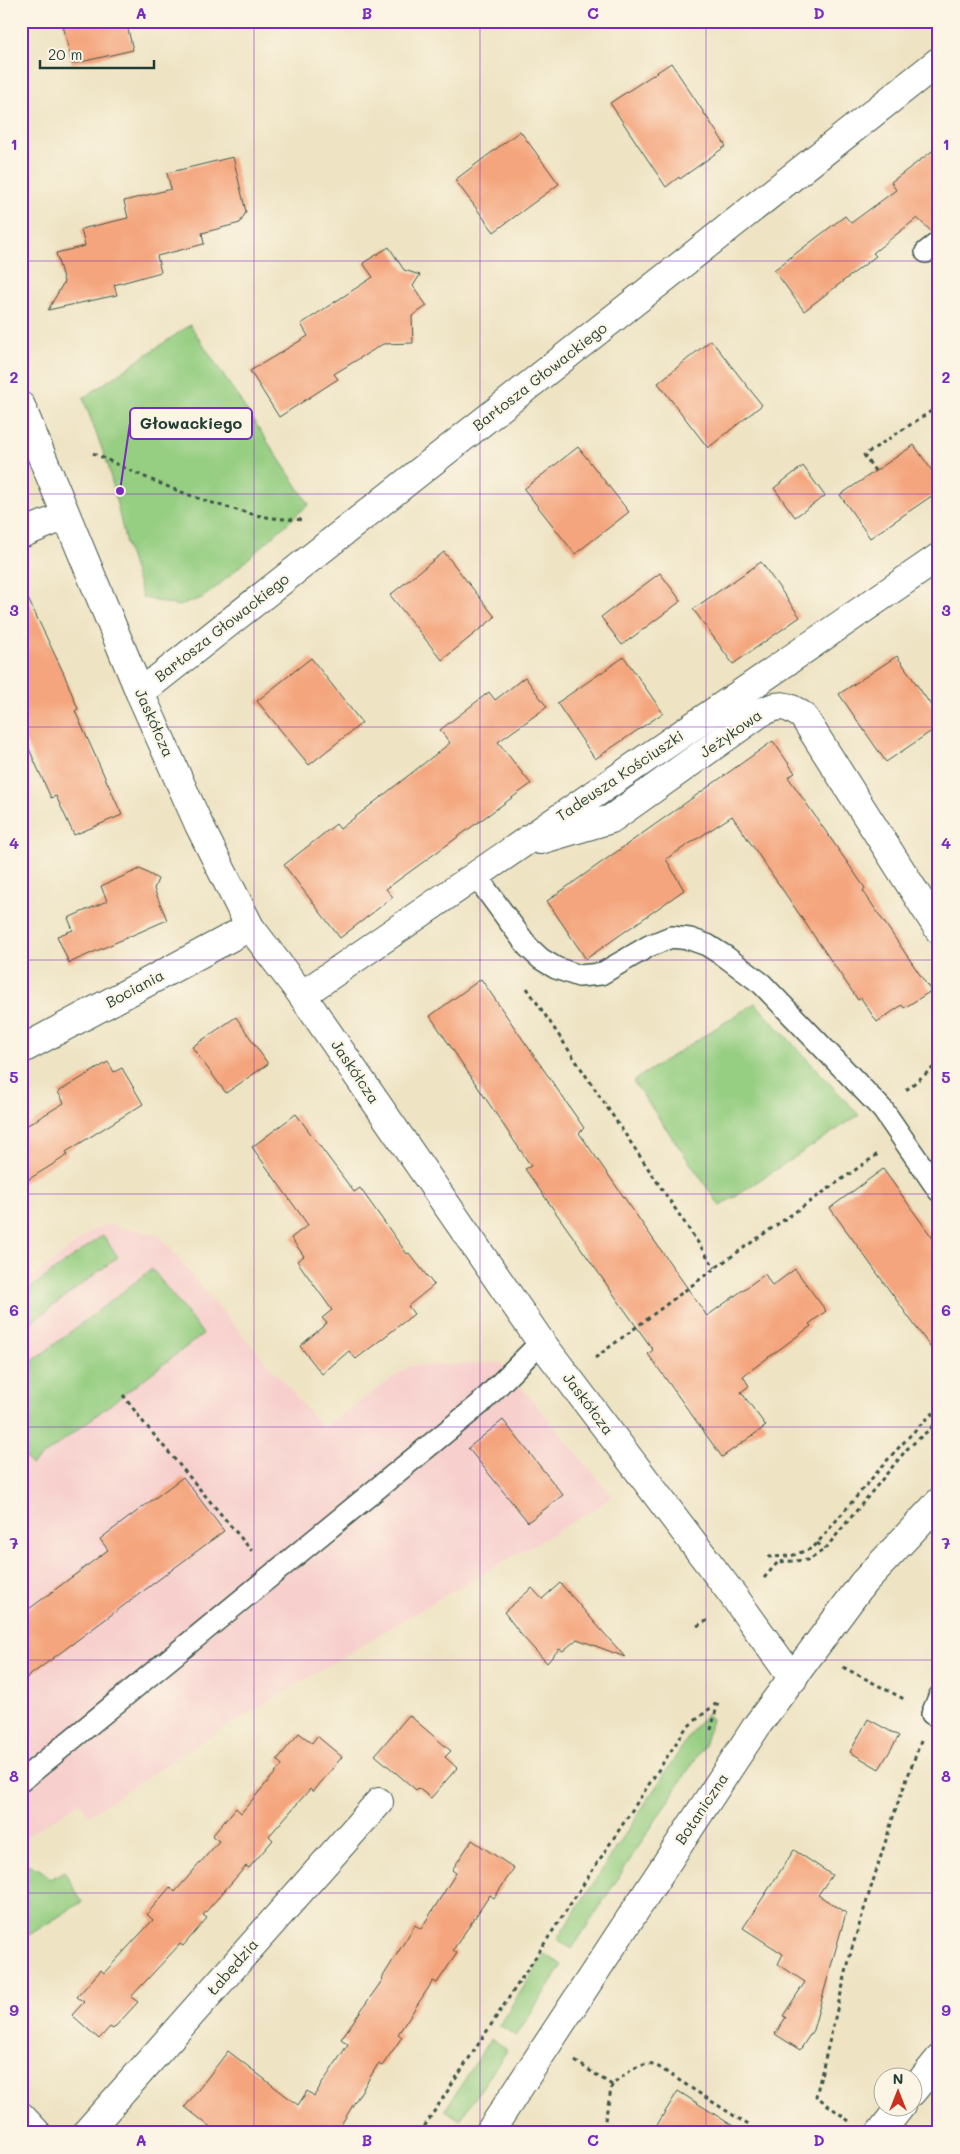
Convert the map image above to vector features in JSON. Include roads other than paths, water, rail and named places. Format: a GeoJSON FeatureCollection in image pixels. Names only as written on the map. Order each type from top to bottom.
{"type":"FeatureCollection","features":[{"type":"Feature","properties":{"kind":"street","name":"Bartosza Głowackiego"},"geometry":{"type":"LineString","coordinates":[[140,693],[939,61]]}},
{"type":"Feature","properties":{"kind":"street","name":"Jaskółcza"},"geometry":{"type":"LineString","coordinates":[[21,406],[140,693],[199,825],[250,927],[302,994],[541,1342],[735,1598],[793,1679]]}},
{"type":"Feature","properties":{"kind":"street"},"geometry":{"type":"LineString","coordinates":[[21,534],[65,516]]}},
{"type":"Feature","properties":{"kind":"street","name":"Tadeusza Kościuszki"},"geometry":{"type":"LineString","coordinates":[[302,994],[939,557]]}},
{"type":"Feature","properties":{"kind":"street","name":"Jeżykowa"},"geometry":{"type":"LineString","coordinates":[[514,848],[611,819],[760,713],[771,707],[788,706],[803,716],[939,930]]}},
{"type":"Feature","properties":{"kind":"street","name":"Bociania"},"geometry":{"type":"LineString","coordinates":[[21,1050],[250,927]]}},
{"type":"Feature","properties":{"kind":"street","name":"Botaniczna"},"geometry":{"type":"LineString","coordinates":[[489,2133],[758,1724],[863,1583],[939,1502]]}},
{"type":"Feature","properties":{"kind":"street","name":"Łabędzia"},"geometry":{"type":"LineString","coordinates":[[86,2133],[379,1802]]}},
{"type":"Feature","properties":{"kind":"street"},"geometry":{"type":"LineString","coordinates":[[922,2080],[939,2059]]}},
{"type":"Feature","properties":{"kind":"street"},"geometry":{"type":"LineString","coordinates":[[21,2116],[37,2133]]}},
{"type":"Feature","properties":{"kind":"street"},"geometry":{"type":"LineString","coordinates":[[868,2129],[887,2116]]}},
{"type":"Feature","properties":{"kind":"lane"},"geometry":{"type":"LineString","coordinates":[[476,876],[528,947],[541,959],[556,968],[579,976],[601,974],[649,946],[672,938],[690,939],[708,945],[726,956],[762,984],[882,1110],[939,1191]]}},
{"type":"Feature","properties":{"kind":"lane"},"geometry":{"type":"LineString","coordinates":[[21,1781],[480,1404],[541,1342]]}},
{"type":"Feature","properties":{"kind":"place","name":"Głowackiego"},"geometry":{"type":"Point","coordinates":[120,491]}}]}
